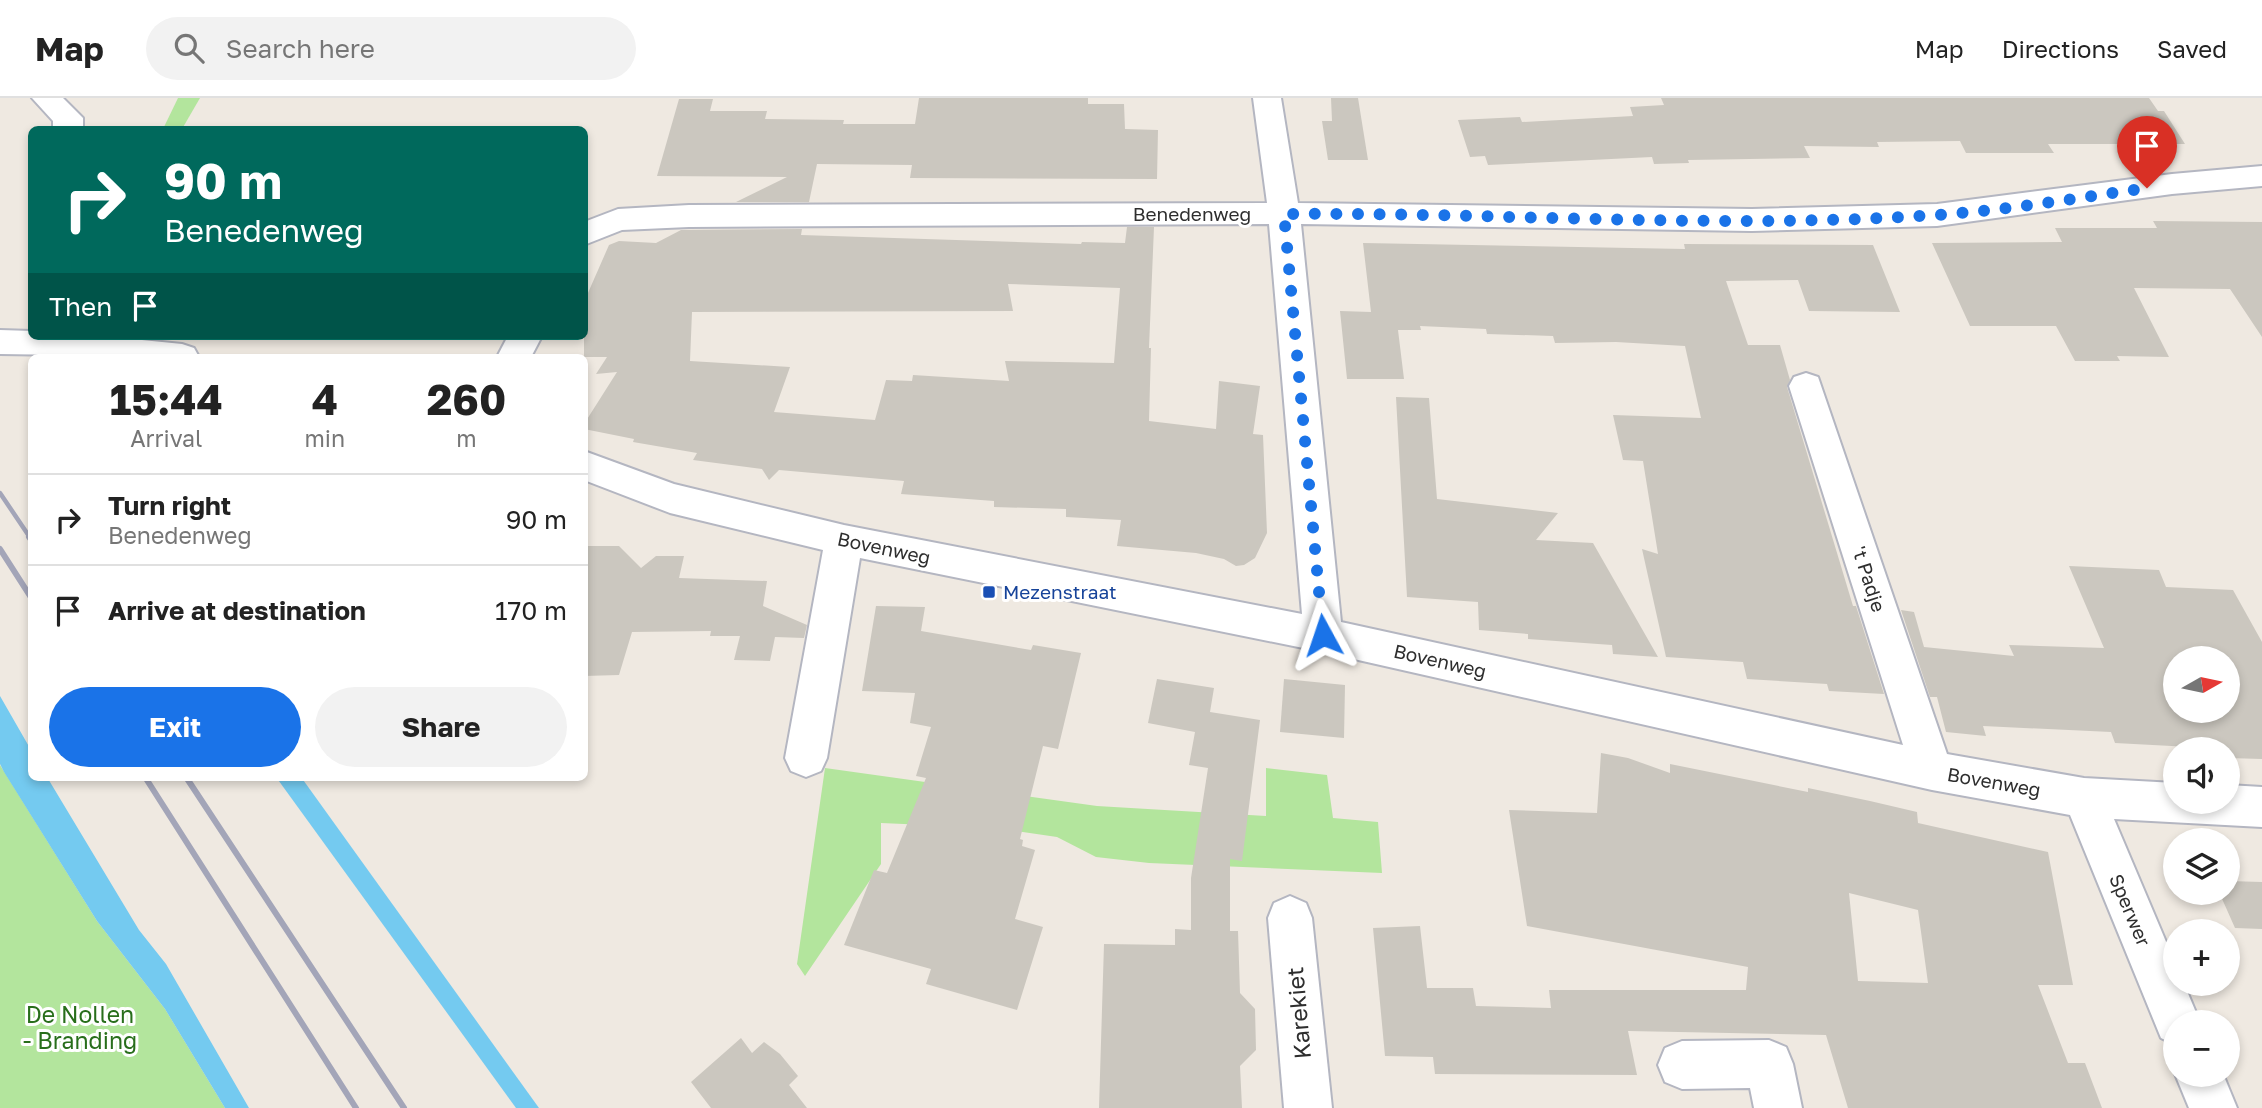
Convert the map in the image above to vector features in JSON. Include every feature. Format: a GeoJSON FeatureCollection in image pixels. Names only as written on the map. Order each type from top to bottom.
{"type":"FeatureCollection","features":[{"type":"Feature","properties":{"kind":"street"},"geometry":{"type":"LineString","coordinates":[[46,98],[68,118],[68,126]]}},
{"type":"Feature","properties":{"kind":"street"},"geometry":{"type":"LineString","coordinates":[[1267,98],[1284,214],[1323,635]]}},
{"type":"Feature","properties":{"kind":"street","name":"Benedenweg"},"geometry":{"type":"LineString","coordinates":[[588,232],[603,224],[635,218],[1284,214],[1752,220],[1924,216],[2020,206],[2172,184],[2262,176]]}},
{"type":"Feature","properties":{"kind":"street"},"geometry":{"type":"LineString","coordinates":[[43,340],[158,354]]}},
{"type":"Feature","properties":{"kind":"street","name":"'t Padje"},"geometry":{"type":"LineString","coordinates":[[1806,386],[1932,771]]}},
{"type":"Feature","properties":{"kind":"street","name":"Bovenweg"},"geometry":{"type":"LineString","coordinates":[[588,467],[670,498],[844,540],[1323,635],[1932,771],[2084,798],[2262,807]]}},
{"type":"Feature","properties":{"kind":"street"},"geometry":{"type":"LineString","coordinates":[[806,758],[844,540]]}},
{"type":"Feature","properties":{"kind":"street","name":"Sperwer"},"geometry":{"type":"LineString","coordinates":[[2084,798],[2172,1010]]}},
{"type":"Feature","properties":{"kind":"street","name":"Karekiet"},"geometry":{"type":"LineString","coordinates":[[1290,918],[1308,1108]]}},
{"type":"Feature","properties":{"kind":"street"},"geometry":{"type":"LineString","coordinates":[[1682,1065],[1769,1065],[1778,1108]]}},
{"type":"Feature","properties":{"kind":"street"},"geometry":{"type":"LineString","coordinates":[[2204,1087],[2213,1108]]}},
{"type":"Feature","properties":{"kind":"green space"},"geometry":{"type":"Polygon","coordinates":[[[178,98],[200,98],[184,126],[164,126],[178,98]]]}},
{"type":"Feature","properties":{"kind":"green space","name":"De Nollen - Branding"},"geometry":{"type":"Polygon","coordinates":[[[0,765],[97,921],[165,1009],[225,1108],[0,1108],[0,765]]]}},
{"type":"Feature","properties":{"kind":"green space"},"geometry":{"type":"Polygon","coordinates":[[[825,768],[1097,806],[1266,816],[1266,768],[1327,775],[1333,818],[1378,822],[1382,873],[1149,863],[1096,857],[1057,837],[995,828],[881,823],[881,864],[805,976],[797,964],[825,768]]]}},
{"type":"Feature","properties":{"kind":"water"},"geometry":{"type":"Polygon","coordinates":[[[0,696],[28,745],[28,781],[49,781],[139,930],[166,964],[249,1108],[225,1108],[165,1009],[97,921],[0,764],[0,696]]]}},
{"type":"Feature","properties":{"kind":"water"},"geometry":{"type":"Polygon","coordinates":[[[279,781],[304,781],[539,1108],[516,1108],[279,781]]]}},
{"type":"Feature","properties":{"kind":"building"},"geometry":{"type":"Polygon","coordinates":[[[919,98],[1088,98],[1088,104],[1124,104],[1125,129],[1158,130],[1157,179],[910,178],[912,165],[817,164],[809,202],[736,202],[787,177],[657,176],[679,99],[713,99],[710,111],[767,111],[765,119],[844,120],[843,124],[915,124],[919,98]]]}},
{"type":"Feature","properties":{"kind":"building"},"geometry":{"type":"Polygon","coordinates":[[[1331,98],[1358,98],[1368,160],[1328,160],[1322,121],[1332,121],[1331,98]]]}},
{"type":"Feature","properties":{"kind":"building"},"geometry":{"type":"Polygon","coordinates":[[[1661,98],[2149,98],[2158,111],[2164,111],[2185,144],[2048,144],[2054,153],[1966,153],[1960,141],[1877,142],[1879,147],[1804,146],[1810,158],[1688,160],[1689,163],[1654,164],[1652,157],[1488,165],[1485,156],[1470,157],[1458,120],[1520,117],[1522,122],[1633,116],[1630,107],[1664,105],[1661,98]]]}},
{"type":"Feature","properties":{"kind":"building"},"geometry":{"type":"Polygon","coordinates":[[[2153,221],[2262,222],[2262,337],[2230,289],[2134,288],[2169,357],[2117,356],[2120,361],[2075,361],[2056,326],[1970,326],[1932,243],[2062,242],[2055,228],[2157,228],[2153,221]]]}},
{"type":"Feature","properties":{"kind":"building"},"geometry":{"type":"Polygon","coordinates":[[[1127,227],[1154,227],[1149,421],[1216,429],[1219,381],[1260,386],[1253,434],[1263,435],[1267,533],[1255,558],[1244,565],[1236,566],[1224,559],[1196,553],[1117,546],[1121,520],[1066,517],[1066,509],[994,507],[994,501],[901,494],[904,481],[779,470],[769,480],[762,469],[693,460],[697,453],[633,442],[634,439],[588,430],[588,418],[617,372],[596,374],[607,357],[588,357],[588,354],[584,354],[584,340],[588,340],[588,293],[609,245],[619,241],[656,243],[681,230],[802,229],[801,235],[1125,243],[1127,227]],[[1008,284],[1013,311],[692,312],[690,361],[790,367],[774,412],[875,420],[886,380],[912,381],[913,375],[1009,381],[1005,361],[1114,363],[1120,288],[1008,284]]]}},
{"type":"Feature","properties":{"kind":"building"},"geometry":{"type":"Polygon","coordinates":[[[1363,243],[1685,249],[1684,244],[1873,245],[1900,312],[1809,311],[1798,280],[1726,281],[1748,345],[1780,345],[1790,380],[1787,387],[1853,606],[1856,606],[1884,694],[1829,691],[1827,684],[1747,679],[1743,662],[1666,657],[1642,549],[1658,554],[1643,461],[1623,460],[1613,415],[1701,418],[1685,346],[1616,342],[1555,343],[1553,336],[1487,334],[1486,329],[1420,326],[1421,330],[1398,330],[1404,379],[1347,379],[1340,311],[1371,312],[1363,243]]]}},
{"type":"Feature","properties":{"kind":"building"},"geometry":{"type":"Polygon","coordinates":[[[1396,397],[1429,398],[1437,499],[1558,513],[1536,540],[1593,543],[1658,657],[1613,654],[1612,645],[1528,639],[1528,634],[1479,630],[1478,602],[1407,597],[1396,397]]]}},
{"type":"Feature","properties":{"kind":"building"},"geometry":{"type":"Polygon","coordinates":[[[588,546],[619,546],[641,568],[656,556],[684,556],[679,578],[767,581],[763,606],[807,625],[804,638],[775,637],[770,661],[734,660],[740,636],[710,636],[711,631],[632,632],[619,675],[588,676],[588,546]]]}},
{"type":"Feature","properties":{"kind":"building"},"geometry":{"type":"Polygon","coordinates":[[[2069,566],[2159,570],[2166,587],[2233,590],[2262,642],[2262,759],[2240,758],[2240,737],[2163,737],[2163,746],[2115,743],[2111,732],[1983,726],[1986,736],[1946,732],[1937,697],[1930,697],[1901,610],[1914,612],[1924,647],[2014,656],[2009,645],[2104,648],[2069,566]]]}},
{"type":"Feature","properties":{"kind":"building"},"geometry":{"type":"Polygon","coordinates":[[[876,606],[925,607],[921,631],[1031,650],[1033,645],[1081,653],[1058,749],[1043,746],[1020,839],[1023,840],[1022,846],[1035,850],[1015,919],[1043,927],[1017,1010],[926,984],[931,969],[844,945],[874,870],[887,873],[926,778],[916,776],[931,727],[910,723],[915,693],[862,691],[876,606]]]}},
{"type":"Feature","properties":{"kind":"building"},"geometry":{"type":"Polygon","coordinates":[[[1157,679],[1214,688],[1210,712],[1260,720],[1242,861],[1230,859],[1230,931],[1238,931],[1240,993],[1255,1009],[1256,1050],[1240,1066],[1242,1108],[1099,1108],[1104,944],[1175,945],[1175,929],[1191,930],[1191,878],[1208,768],[1189,765],[1195,732],[1148,723],[1157,679]]]}},
{"type":"Feature","properties":{"kind":"building"},"geometry":{"type":"Polygon","coordinates":[[[1284,679],[1345,685],[1344,738],[1280,732],[1284,679]]]}},
{"type":"Feature","properties":{"kind":"building"},"geometry":{"type":"Polygon","coordinates":[[[1601,753],[1628,758],[1670,773],[1670,764],[1808,792],[1808,788],[1870,801],[1917,812],[1918,823],[2048,852],[2073,985],[2038,985],[2068,1063],[2085,1063],[2102,1108],[1848,1108],[1826,1035],[1628,1031],[1637,1075],[1435,1074],[1433,1057],[1385,1056],[1373,928],[1420,926],[1427,988],[1473,988],[1476,1006],[1551,1008],[1549,990],[1746,990],[1748,967],[1527,926],[1509,810],[1597,813],[1601,753]],[[1849,893],[1858,981],[1928,983],[1918,910],[1849,893]]]}},
{"type":"Feature","properties":{"kind":"building"},"geometry":{"type":"Polygon","coordinates":[[[2240,881],[2262,882],[2262,929],[2240,928],[2240,919],[2231,919],[2225,905],[2240,905],[2240,881]]]}},
{"type":"Feature","properties":{"kind":"building"},"geometry":{"type":"Polygon","coordinates":[[[741,1038],[752,1053],[764,1042],[780,1054],[798,1076],[789,1085],[807,1108],[711,1108],[691,1082],[741,1038]]]}},
{"type":"Feature","properties":{"kind":"railway"},"geometry":{"type":"LineString","coordinates":[[0,493],[28,535]]}},
{"type":"Feature","properties":{"kind":"railway"},"geometry":{"type":"LineString","coordinates":[[0,549],[28,593]]}},
{"type":"Feature","properties":{"kind":"railway"},"geometry":{"type":"LineString","coordinates":[[148,781],[356,1108]]}},
{"type":"Feature","properties":{"kind":"railway"},"geometry":{"type":"LineString","coordinates":[[189,781],[404,1108]]}},
{"type":"Feature","properties":{"kind":"place","name":"Mezenstraat"},"geometry":{"type":"Point","coordinates":[989,592]}},
{"type":"Feature","properties":{"kind":"route"},"geometry":{"type":"LineString","coordinates":[[1323,635],[1284,214],[1383,213],[1752,220],[1846,218],[1937,215],[2147,188]]}}]}
